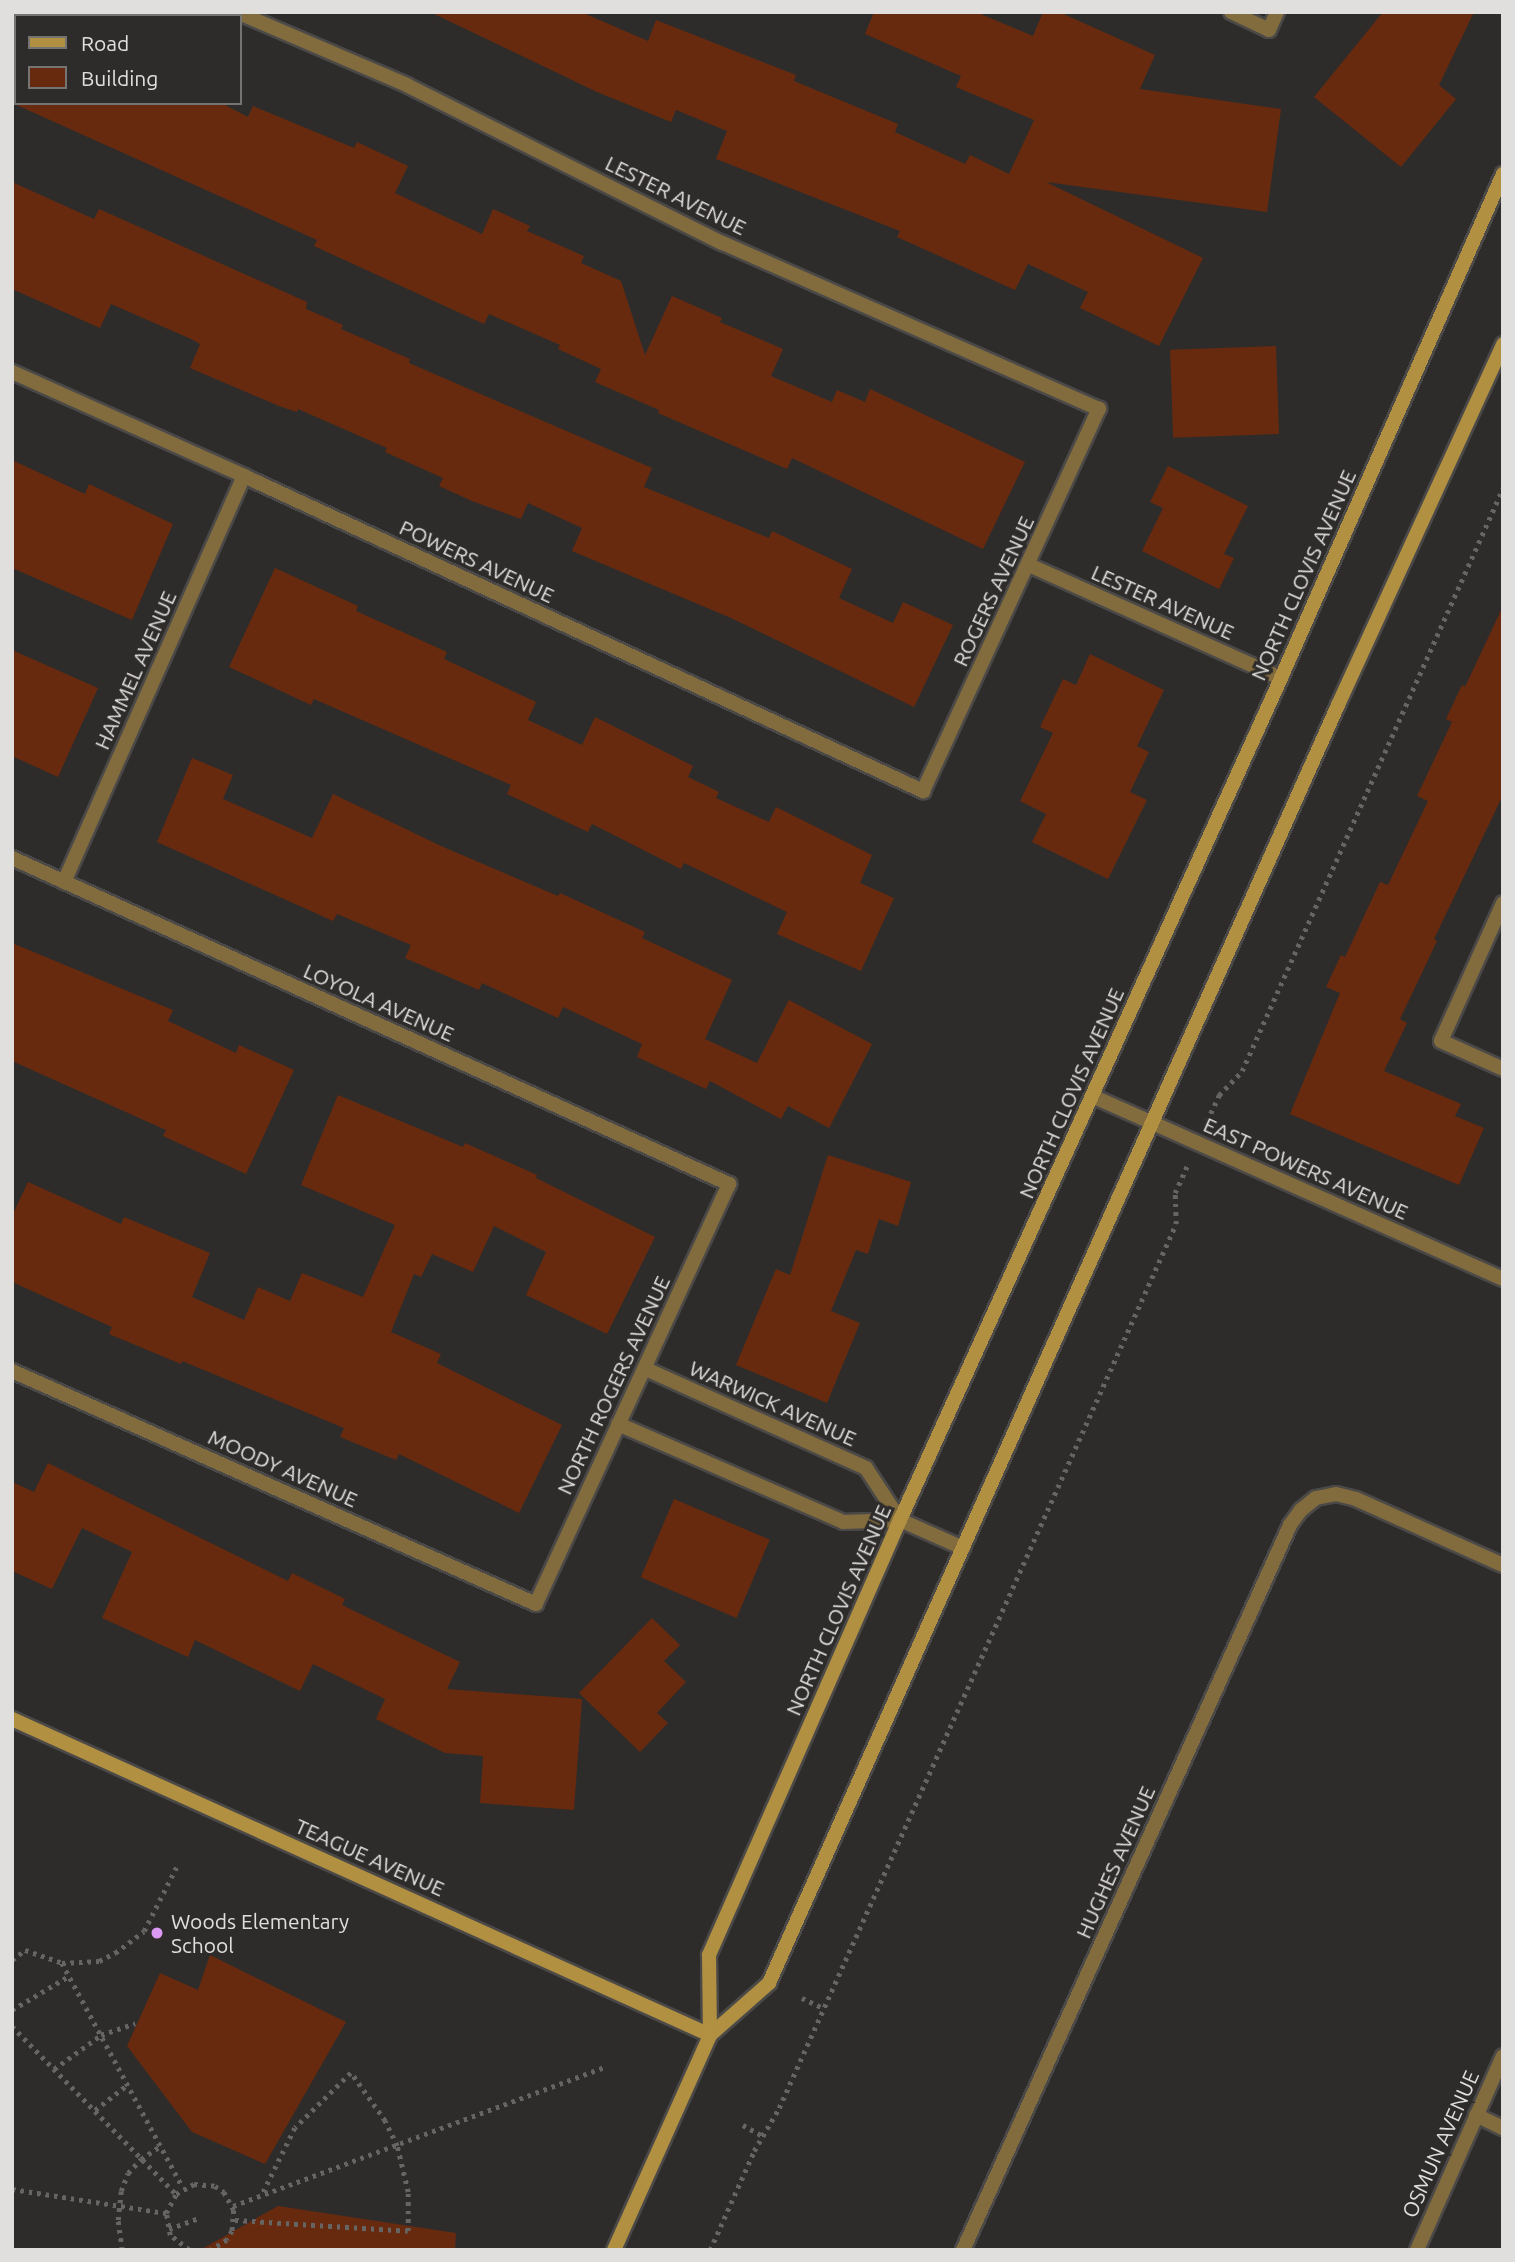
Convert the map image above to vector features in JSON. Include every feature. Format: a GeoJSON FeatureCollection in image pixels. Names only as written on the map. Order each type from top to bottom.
{"type":"FeatureCollection","features":[{"type":"Feature","properties":{"kind":"main road","name":"NORTH CLOVIS AVENUE"},"geometry":{"type":"LineString","coordinates":[[710,2035],[709,1955],[900,1520],[1281,678],[1503,174]]}},
{"type":"Feature","properties":{"kind":"main road","name":"NORTH CLOVIS AVENUE"},"geometry":{"type":"LineString","coordinates":[[614,2250],[710,2035],[769,1983],[1503,344]]}},
{"type":"Feature","properties":{"kind":"main road","name":"TEAGUE AVENUE"},"geometry":{"type":"LineString","coordinates":[[12,1719],[710,2035]]}},
{"type":"Feature","properties":{"kind":"street"},"geometry":{"type":"LineString","coordinates":[[1231,12],[1269,30],[1277,12]]}},
{"type":"Feature","properties":{"kind":"street","name":"LESTER AVENUE"},"geometry":{"type":"LineString","coordinates":[[242,14],[407,85],[722,243],[1099,409]]}},
{"type":"Feature","properties":{"kind":"street","name":"POWERS AVENUE"},"geometry":{"type":"LineString","coordinates":[[12,372],[244,476],[923,790]]}},
{"type":"Feature","properties":{"kind":"street","name":"ROGERS AVENUE"},"geometry":{"type":"LineString","coordinates":[[923,790],[1099,409]]}},
{"type":"Feature","properties":{"kind":"street","name":"HAMMEL AVENUE"},"geometry":{"type":"LineString","coordinates":[[64,882],[244,476]]}},
{"type":"Feature","properties":{"kind":"street","name":"LESTER AVENUE"},"geometry":{"type":"LineString","coordinates":[[1029,565],[1281,678]]}},
{"type":"Feature","properties":{"kind":"street","name":"LOYOLA AVENUE"},"geometry":{"type":"LineString","coordinates":[[12,858],[729,1184]]}},
{"type":"Feature","properties":{"kind":"street"},"geometry":{"type":"LineString","coordinates":[[1503,902],[1441,1041],[1503,1069]]}},
{"type":"Feature","properties":{"kind":"street","name":"EAST POWERS AVENUE"},"geometry":{"type":"LineString","coordinates":[[1092,1096],[1503,1279]]}},
{"type":"Feature","properties":{"kind":"street","name":"NORTH ROGERS AVENUE"},"geometry":{"type":"LineString","coordinates":[[536,1604],[729,1184]]}},
{"type":"Feature","properties":{"kind":"street","name":"WARWICK AVENUE"},"geometry":{"type":"LineString","coordinates":[[644,1368],[866,1468],[900,1520]]}},
{"type":"Feature","properties":{"kind":"street","name":"MOODY AVENUE"},"geometry":{"type":"LineString","coordinates":[[12,1371],[536,1604]]}},
{"type":"Feature","properties":{"kind":"street"},"geometry":{"type":"LineString","coordinates":[[618,1424],[842,1521],[900,1520],[963,1548]]}},
{"type":"Feature","properties":{"kind":"street","name":"HUGHES AVENUE"},"geometry":{"type":"LineString","coordinates":[[963,2250],[1290,1525],[1301,1510],[1316,1498],[1336,1494],[1356,1499],[1503,1565]]}},
{"type":"Feature","properties":{"kind":"street","name":"OSMUN AVENUE"},"geometry":{"type":"LineString","coordinates":[[1417,2250],[1503,2056]]}},
{"type":"Feature","properties":{"kind":"street"},"geometry":{"type":"LineString","coordinates":[[1476,2115],[1503,2127]]}},
{"type":"Feature","properties":{"kind":"path"},"geometry":{"type":"LineString","coordinates":[[1219,1095],[1242,1072],[1503,488]]}},
{"type":"Feature","properties":{"kind":"path"},"geometry":{"type":"LineString","coordinates":[[710,2250],[823,2008],[1176,1224],[1175,1193]]}},
{"type":"Feature","properties":{"kind":"path"},"geometry":{"type":"LineString","coordinates":[[12,1960],[25,1950],[62,1963],[99,1961],[138,1936],[153,1917],[178,1864]]}},
{"type":"Feature","properties":{"kind":"path"},"geometry":{"type":"LineString","coordinates":[[62,1963],[183,2188]]}},
{"type":"Feature","properties":{"kind":"path"},"geometry":{"type":"LineString","coordinates":[[12,2010],[69,1976]]}},
{"type":"Feature","properties":{"kind":"path"},"geometry":{"type":"LineString","coordinates":[[802,1998],[823,2008]]}},
{"type":"Feature","properties":{"kind":"path"},"geometry":{"type":"LineString","coordinates":[[54,2069],[101,2035],[135,2023]]}},
{"type":"Feature","properties":{"kind":"path"},"geometry":{"type":"LineString","coordinates":[[12,2026],[176,2194]]}},
{"type":"Feature","properties":{"kind":"path"},"geometry":{"type":"LineString","coordinates":[[233,2206],[605,2067]]}},
{"type":"Feature","properties":{"kind":"path"},"geometry":{"type":"LineString","coordinates":[[235,2220],[408,2231],[408,2192],[397,2146],[385,2121],[351,2073],[295,2128],[262,2195]]}},
{"type":"Feature","properties":{"kind":"path"},"geometry":{"type":"LineString","coordinates":[[95,2110],[128,2085]]}},
{"type":"Feature","properties":{"kind":"path"},"geometry":{"type":"LineString","coordinates":[[743,2125],[763,2136]]}},
{"type":"Feature","properties":{"kind":"path"},"geometry":{"type":"LineString","coordinates":[[122,2250],[118,2206],[128,2173],[160,2146]]}},
{"type":"Feature","properties":{"kind":"path"},"geometry":{"type":"LineString","coordinates":[[189,2250],[179,2244],[169,2229],[166,2213],[176,2194],[194,2184],[215,2186],[224,2192],[233,2206],[235,2220],[227,2240],[211,2250]]}},
{"type":"Feature","properties":{"kind":"path"},"geometry":{"type":"LineString","coordinates":[[12,2189],[166,2213]]}},
{"type":"Feature","properties":{"kind":"path"},"geometry":{"type":"LineString","coordinates":[[169,2229],[200,2218]]}},
{"type":"Feature","properties":{"kind":"path"},"geometry":{"type":"LineString","coordinates":[[175,2250],[179,2244]]}},
{"type":"Feature","properties":{"kind":"building"},"geometry":{"type":"Polygon","coordinates":[[[430,12],[581,12],[648,41],[656,20],[796,75],[794,81],[898,124],[895,132],[965,164],[970,155],[1009,174],[1034,120],[956,87],[961,76],[865,34],[874,12],[976,12],[1033,36],[1043,12],[1059,12],[1155,55],[1140,89],[1281,109],[1267,212],[1046,182],[1203,258],[1159,346],[1080,308],[1088,292],[1028,264],[1015,290],[897,237],[900,231],[716,159],[727,131],[676,110],[671,122],[597,92],[430,12]]]}},
{"type":"Feature","properties":{"kind":"building"},"geometry":{"type":"Polygon","coordinates":[[[1383,12],[1474,12],[1439,85],[1456,99],[1401,167],[1314,97],[1383,12]]]}},
{"type":"Feature","properties":{"kind":"building"},"geometry":{"type":"Polygon","coordinates":[[[16,105],[225,105],[248,117],[253,106],[354,148],[357,142],[408,166],[395,193],[482,234],[493,209],[530,226],[527,231],[584,256],[581,263],[621,281],[645,355],[672,296],[722,318],[720,322],[783,349],[771,376],[832,402],[837,390],[865,402],[870,389],[1025,462],[983,549],[792,458],[787,469],[658,413],[659,410],[595,382],[601,369],[558,349],[560,345],[489,314],[484,324],[314,246],[317,240],[16,105]]]}},
{"type":"Feature","properties":{"kind":"building"},"geometry":{"type":"Polygon","coordinates":[[[12,182],[94,219],[99,209],[307,302],[306,309],[343,325],[341,329],[410,359],[409,363],[652,468],[644,487],[769,538],[772,531],[852,569],[839,598],[893,623],[903,602],[953,625],[914,707],[731,618],[572,551],[582,528],[528,503],[521,519],[472,501],[439,486],[443,478],[385,452],[387,448],[298,409],[297,412],[279,406],[190,368],[200,344],[191,339],[111,304],[100,328],[12,289],[12,182]]]}},
{"type":"Feature","properties":{"kind":"building"},"geometry":{"type":"Polygon","coordinates":[[[1276,346],[1279,434],[1173,438],[1170,350],[1276,346]]]}},
{"type":"Feature","properties":{"kind":"building"},"geometry":{"type":"Polygon","coordinates":[[[12,460],[85,494],[89,484],[173,524],[132,620],[12,568],[12,460]]]}},
{"type":"Feature","properties":{"kind":"building"},"geometry":{"type":"Polygon","coordinates":[[[1168,466],[1248,506],[1224,554],[1234,558],[1219,589],[1142,551],[1163,508],[1150,502],[1168,466]]]}},
{"type":"Feature","properties":{"kind":"building"},"geometry":{"type":"Polygon","coordinates":[[[275,568],[358,606],[356,611],[447,652],[444,659],[536,702],[528,720],[582,745],[595,717],[693,766],[688,777],[719,792],[716,798],[769,822],[776,807],[872,855],[860,883],[894,898],[861,971],[777,934],[787,912],[684,863],[681,869],[592,824],[588,832],[507,794],[511,785],[314,699],[311,705],[229,667],[275,568]]]}},
{"type":"Feature","properties":{"kind":"building"},"geometry":{"type":"Polygon","coordinates":[[[1503,606],[1503,795],[1434,939],[1437,941],[1400,1019],[1407,1023],[1384,1071],[1461,1104],[1455,1116],[1484,1128],[1459,1185],[1290,1114],[1340,993],[1326,987],[1341,955],[1345,957],[1380,882],[1388,885],[1428,801],[1417,796],[1452,722],[1446,719],[1462,685],[1465,687],[1503,606]]]}},
{"type":"Feature","properties":{"kind":"building"},"geometry":{"type":"Polygon","coordinates":[[[12,650],[98,688],[58,777],[12,756],[12,650]]]}},
{"type":"Feature","properties":{"kind":"building"},"geometry":{"type":"Polygon","coordinates":[[[1090,654],[1164,690],[1137,746],[1149,752],[1130,792],[1147,800],[1108,879],[1032,842],[1046,814],[1020,801],[1053,733],[1040,727],[1063,679],[1076,685],[1090,654]]]}},
{"type":"Feature","properties":{"kind":"building"},"geometry":{"type":"Polygon","coordinates":[[[192,758],[233,775],[223,799],[312,838],[333,794],[441,846],[558,896],[560,893],[645,932],[642,938],[732,980],[705,1039],[757,1063],[789,1000],[872,1044],[829,1128],[788,1106],[781,1119],[710,1081],[706,1089],[637,1057],[642,1044],[563,1007],[558,1018],[482,983],[479,990],[405,958],[411,945],[337,914],[333,921],[157,842],[192,758]]]}},
{"type":"Feature","properties":{"kind":"building"},"geometry":{"type":"Polygon","coordinates":[[[12,943],[173,1010],[168,1021],[236,1053],[239,1045],[294,1070],[246,1174],[163,1136],[166,1130],[12,1061],[12,943]]]}},
{"type":"Feature","properties":{"kind":"building"},"geometry":{"type":"Polygon","coordinates":[[[338,1095],[463,1147],[465,1143],[537,1175],[536,1178],[655,1237],[607,1334],[526,1295],[546,1252],[494,1226],[473,1272],[432,1254],[421,1277],[414,1274],[391,1332],[441,1354],[437,1363],[562,1425],[519,1513],[399,1454],[396,1460],[340,1437],[344,1428],[109,1334],[112,1327],[12,1282],[12,1216],[28,1182],[121,1224],[124,1217],[210,1253],[192,1297],[244,1320],[258,1287],[290,1301],[302,1273],[363,1297],[395,1225],[301,1185],[338,1095]]]}},
{"type":"Feature","properties":{"kind":"building"},"geometry":{"type":"Polygon","coordinates":[[[828,1155],[911,1182],[898,1226],[879,1219],[868,1254],[856,1250],[831,1311],[860,1323],[827,1403],[736,1365],[776,1269],[790,1275],[828,1155]]]}},
{"type":"Feature","properties":{"kind":"building"},"geometry":{"type":"Polygon","coordinates":[[[48,1463],[288,1581],[292,1573],[345,1599],[342,1605],[460,1662],[447,1689],[582,1699],[574,1810],[480,1803],[483,1756],[445,1753],[376,1719],[385,1699],[313,1664],[300,1691],[195,1640],[188,1657],[102,1618],[132,1552],[82,1528],[52,1589],[12,1571],[12,1482],[34,1492],[48,1463]]]}},
{"type":"Feature","properties":{"kind":"building"},"geometry":{"type":"Polygon","coordinates":[[[674,1499],[770,1540],[737,1618],[641,1577],[674,1499]]]}},
{"type":"Feature","properties":{"kind":"building"},"geometry":{"type":"Polygon","coordinates":[[[652,1618],[680,1645],[664,1661],[686,1682],[657,1713],[668,1723],[640,1752],[579,1693],[652,1618]]]}},
{"type":"Feature","properties":{"kind":"building"},"geometry":{"type":"Polygon","coordinates":[[[210,1955],[346,2022],[265,2164],[192,2132],[127,2046],[160,1973],[198,1990],[210,1955]]]}},
{"type":"Feature","properties":{"kind":"building"},"geometry":{"type":"Polygon","coordinates":[[[278,2206],[456,2233],[455,2250],[200,2250],[278,2206]]]}},
{"type":"Feature","properties":{"kind":"place","name":"Woods Elementary School"},"geometry":{"type":"Point","coordinates":[157,1933]}}]}
